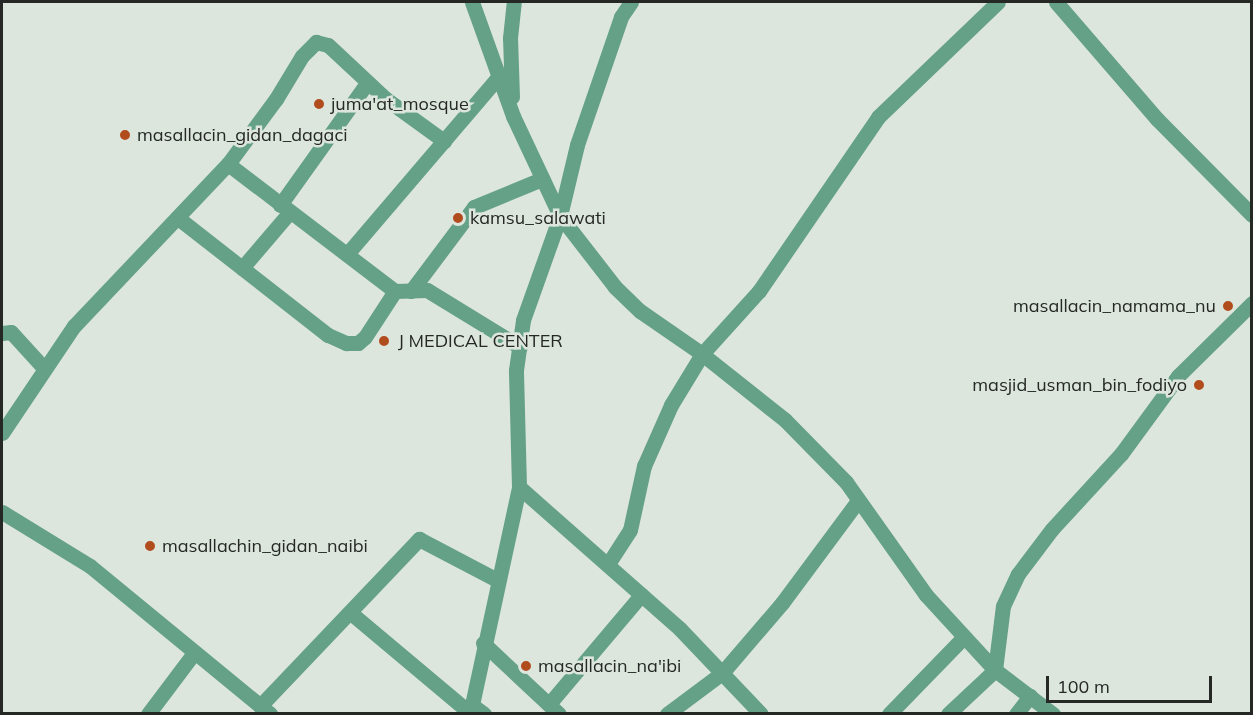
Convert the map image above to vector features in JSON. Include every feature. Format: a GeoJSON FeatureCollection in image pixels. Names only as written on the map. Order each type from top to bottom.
{"type":"FeatureCollection","features":[{"type":"Feature","properties":{"kind":"street"},"geometry":{"type":"LineString","coordinates":[[472,2],[513,116],[560,216],[615,287],[640,311],[702,354],[785,420],[846,482],[857,502],[926,595],[964,637],[995,670],[1053,714]]}},
{"type":"Feature","properties":{"kind":"street"},"geometry":{"type":"LineString","coordinates":[[502,2],[510,38]]}},
{"type":"Feature","properties":{"kind":"street"},"geometry":{"type":"LineString","coordinates":[[513,116],[510,38],[514,2]]}},
{"type":"Feature","properties":{"kind":"street"},"geometry":{"type":"LineString","coordinates":[[474,711],[483,643],[519,488],[516,370],[523,320],[560,216],[577,145],[621,17],[631,2]]}},
{"type":"Feature","properties":{"kind":"street"},"geometry":{"type":"LineString","coordinates":[[608,564],[630,530],[644,466],[671,405],[702,354],[759,291],[878,117],[998,2]]}},
{"type":"Feature","properties":{"kind":"street"},"geometry":{"type":"LineString","coordinates":[[1056,2],[1157,119],[1251,215]]}},
{"type":"Feature","properties":{"kind":"street"},"geometry":{"type":"LineString","coordinates":[[2,433],[43,367],[74,326],[228,164],[276,99],[302,56],[315,42],[328,45],[367,83],[444,141]]}},
{"type":"Feature","properties":{"kind":"street"},"geometry":{"type":"LineString","coordinates":[[347,254],[500,75]]}},
{"type":"Feature","properties":{"kind":"street"},"geometry":{"type":"LineString","coordinates":[[242,268],[285,209],[367,83]]}},
{"type":"Feature","properties":{"kind":"street"},"geometry":{"type":"LineString","coordinates":[[228,164],[395,291],[427,290],[519,346]]}},
{"type":"Feature","properties":{"kind":"street"},"geometry":{"type":"LineString","coordinates":[[411,291],[474,207],[542,179]]}},
{"type":"Feature","properties":{"kind":"street"},"geometry":{"type":"LineString","coordinates":[[178,218],[328,335],[346,343],[358,343],[365,337],[395,291]]}},
{"type":"Feature","properties":{"kind":"street"},"geometry":{"type":"LineString","coordinates":[[948,714],[995,670],[1003,606],[1018,574],[1052,529],[1122,454],[1178,376],[1251,303]]}},
{"type":"Feature","properties":{"kind":"street"},"geometry":{"type":"LineString","coordinates":[[2,333],[10,333],[43,367]]}},
{"type":"Feature","properties":{"kind":"street"},"geometry":{"type":"LineString","coordinates":[[519,488],[608,564],[722,673],[761,714]]}},
{"type":"Feature","properties":{"kind":"street"},"geometry":{"type":"LineString","coordinates":[[667,714],[722,673],[782,603],[857,502]]}},
{"type":"Feature","properties":{"kind":"street"},"geometry":{"type":"LineString","coordinates":[[2,512],[90,566],[265,710],[352,614],[365,594],[419,539],[497,580]]}},
{"type":"Feature","properties":{"kind":"street"},"geometry":{"type":"LineString","coordinates":[[483,643],[554,709],[641,595]]}},
{"type":"Feature","properties":{"kind":"street"},"geometry":{"type":"LineString","coordinates":[[352,614],[474,711]]}},
{"type":"Feature","properties":{"kind":"street"},"geometry":{"type":"LineString","coordinates":[[889,714],[964,637]]}},
{"type":"Feature","properties":{"kind":"street"},"geometry":{"type":"LineString","coordinates":[[148,714],[194,653]]}},
{"type":"Feature","properties":{"kind":"street"},"geometry":{"type":"LineString","coordinates":[[1016,714],[1030,696]]}},
{"type":"Feature","properties":{"kind":"place","name":"juma'at_mosque"},"geometry":{"type":"Point","coordinates":[319,104]}},
{"type":"Feature","properties":{"kind":"place","name":"masallacin_gidan_dagaci"},"geometry":{"type":"Point","coordinates":[125,135]}},
{"type":"Feature","properties":{"kind":"place","name":"kamsu_salawati"},"geometry":{"type":"Point","coordinates":[458,218]}},
{"type":"Feature","properties":{"kind":"place","name":"masallacin_namama_nu"},"geometry":{"type":"Point","coordinates":[1228,306]}},
{"type":"Feature","properties":{"kind":"place","name":"J MEDICAL CENTER"},"geometry":{"type":"Point","coordinates":[384,341]}},
{"type":"Feature","properties":{"kind":"place","name":"masjid_usman_bin_fodiyo"},"geometry":{"type":"Point","coordinates":[1199,385]}},
{"type":"Feature","properties":{"kind":"place","name":"masallachin_gidan_naibi"},"geometry":{"type":"Point","coordinates":[150,546]}},
{"type":"Feature","properties":{"kind":"place","name":"masallacin_na'ibi"},"geometry":{"type":"Point","coordinates":[526,666]}}]}
